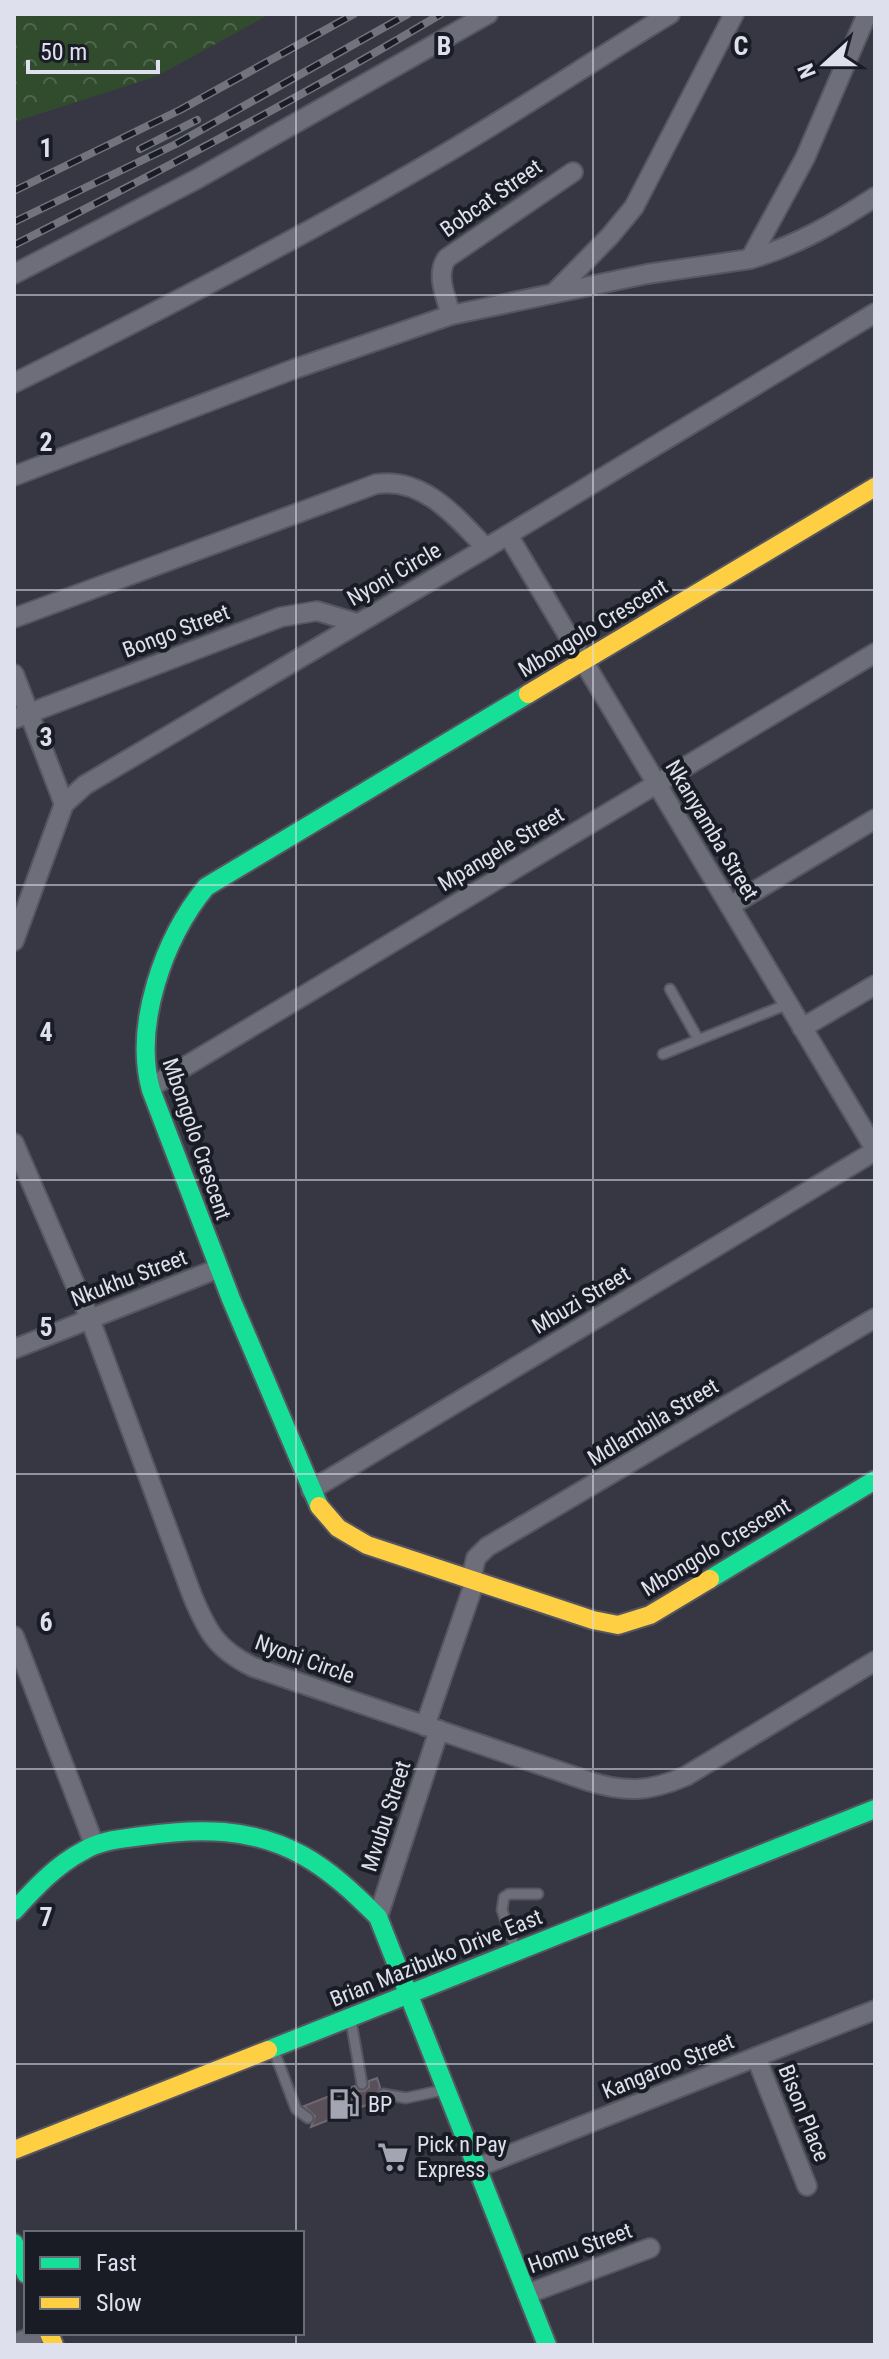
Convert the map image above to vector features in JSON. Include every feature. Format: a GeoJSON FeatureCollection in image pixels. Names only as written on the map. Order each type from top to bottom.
{"type":"FeatureCollection","features":[{"type":"Feature","properties":{"kind":"street"},"geometry":{"type":"LineString","coordinates":[[14,274],[197,179],[488,14]]}},
{"type":"Feature","properties":{"kind":"street"},"geometry":{"type":"LineString","coordinates":[[14,383],[240,268],[364,200],[456,147],[670,14]]}},
{"type":"Feature","properties":{"kind":"street"},"geometry":{"type":"LineString","coordinates":[[555,292],[634,207],[734,14]]}},
{"type":"Feature","properties":{"kind":"street"},"geometry":{"type":"LineString","coordinates":[[750,259],[805,158],[867,14]]}},
{"type":"Feature","properties":{"kind":"street","name":"Bobcat Street"},"geometry":{"type":"LineString","coordinates":[[451,315],[441,276],[442,265],[447,258],[573,172]]}},
{"type":"Feature","properties":{"kind":"street"},"geometry":{"type":"LineString","coordinates":[[14,476],[294,369],[451,315],[647,274],[750,259],[792,245],[875,197]]}},
{"type":"Feature","properties":{"kind":"street","name":"Nyoni Circle"},"geometry":{"type":"LineString","coordinates":[[64,804],[101,774],[508,535],[875,313]]}},
{"type":"Feature","properties":{"kind":"street"},"geometry":{"type":"LineString","coordinates":[[14,618],[358,489],[384,483],[406,484],[422,491],[439,502],[486,548]]}},
{"type":"Feature","properties":{"kind":"street","name":"Mbongolo Crescent"},"geometry":{"type":"LineString","coordinates":[[875,487],[216,880],[198,894],[173,944],[146,1022],[144,1061],[217,1269],[311,1490],[323,1514],[339,1531],[367,1545],[593,1620],[618,1625],[650,1615],[875,1480]]}},
{"type":"Feature","properties":{"kind":"street","name":"Nkanyamba Street"},"geometry":{"type":"LineString","coordinates":[[508,535],[875,1150]]}},
{"type":"Feature","properties":{"kind":"street","name":"Bongo Street"},"geometry":{"type":"LineString","coordinates":[[21,716],[281,617],[317,611],[357,623]]}},
{"type":"Feature","properties":{"kind":"street","name":"Mpangele Street"},"geometry":{"type":"LineString","coordinates":[[151,1087],[875,653]]}},
{"type":"Feature","properties":{"kind":"street"},"geometry":{"type":"LineString","coordinates":[[14,674],[21,716],[64,804],[14,941]]}},
{"type":"Feature","properties":{"kind":"street"},"geometry":{"type":"LineString","coordinates":[[730,906],[875,819]]}},
{"type":"Feature","properties":{"kind":"street"},"geometry":{"type":"LineString","coordinates":[[802,1028],[875,985]]}},
{"type":"Feature","properties":{"kind":"street","name":"Nyoni Circle"},"geometry":{"type":"LineString","coordinates":[[14,1143],[90,1319],[205,1627],[235,1659],[609,1787],[632,1790],[646,1789],[686,1776],[875,1661]]}},
{"type":"Feature","properties":{"kind":"street","name":"Mbuzi Street"},"geometry":{"type":"LineString","coordinates":[[311,1490],[875,1150]]}},
{"type":"Feature","properties":{"kind":"street","name":"Nkukhu Street"},"geometry":{"type":"LineString","coordinates":[[14,1349],[217,1269]]}},
{"type":"Feature","properties":{"kind":"street","name":"Mdlambila Street"},"geometry":{"type":"LineString","coordinates":[[476,1558],[487,1547],[875,1318]]}},
{"type":"Feature","properties":{"kind":"street"},"geometry":{"type":"LineString","coordinates":[[435,1567],[476,1558],[473,1580]]}},
{"type":"Feature","properties":{"kind":"street","name":"Mvubu Street"},"geometry":{"type":"LineString","coordinates":[[378,1917],[473,1580]]}},
{"type":"Feature","properties":{"kind":"street"},"geometry":{"type":"LineString","coordinates":[[14,1636],[94,1844]]}},
{"type":"Feature","properties":{"kind":"street","name":"Brian Mazibuko Drive East"},"geometry":{"type":"LineString","coordinates":[[14,2150],[875,1809]]}},
{"type":"Feature","properties":{"kind":"street"},"geometry":{"type":"LineString","coordinates":[[14,1911],[64,1865],[94,1844],[190,1828],[254,1835],[276,1841],[322,1865],[378,1917],[547,2345]]}},
{"type":"Feature","properties":{"kind":"street","name":"Kangaroo Street"},"geometry":{"type":"LineString","coordinates":[[478,2167],[875,2010]]}},
{"type":"Feature","properties":{"kind":"street","name":"Bison Place"},"geometry":{"type":"LineString","coordinates":[[756,2057],[807,2186]]}},
{"type":"Feature","properties":{"kind":"street"},"geometry":{"type":"LineString","coordinates":[[14,2243],[24,2269]]}},
{"type":"Feature","properties":{"kind":"street","name":"Homu Street"},"geometry":{"type":"LineString","coordinates":[[527,2294],[650,2248]]}},
{"type":"Feature","properties":{"kind":"street"},"geometry":{"type":"LineString","coordinates":[[14,2344],[36,2335]]}},
{"type":"Feature","properties":{"kind":"lane"},"geometry":{"type":"LineString","coordinates":[[670,989],[698,1039]]}},
{"type":"Feature","properties":{"kind":"lane"},"geometry":{"type":"LineString","coordinates":[[663,1054],[788,1004]]}},
{"type":"Feature","properties":{"kind":"lane"},"geometry":{"type":"LineString","coordinates":[[516,1951],[502,1910],[504,1897],[509,1894],[538,1894]]}},
{"type":"Feature","properties":{"kind":"lane"},"geometry":{"type":"LineString","coordinates":[[351,2018],[362,2084]]}},
{"type":"Feature","properties":{"kind":"lane"},"geometry":{"type":"LineString","coordinates":[[273,2049],[296,2109],[308,2118]]}},
{"type":"Feature","properties":{"kind":"lane"},"geometry":{"type":"LineString","coordinates":[[383,2094],[406,2098],[446,2089]]}},
{"type":"Feature","properties":{"kind":"green space"},"geometry":{"type":"Polygon","coordinates":[[[14,14],[270,14],[157,76],[14,122],[14,14]]]}},
{"type":"Feature","properties":{"kind":"building"},"geometry":{"type":"Polygon","coordinates":[[[377,2078],[380,2087],[376,2096],[379,2100],[311,2127],[315,2116],[304,2106],[355,2086],[359,2091],[364,2091],[369,2087],[369,2081],[377,2078]]]}},
{"type":"Feature","properties":{"kind":"railway"},"geometry":{"type":"LineString","coordinates":[[14,191],[180,110],[354,14]]}},
{"type":"Feature","properties":{"kind":"railway"},"geometry":{"type":"LineString","coordinates":[[14,222],[176,144],[408,14]]}},
{"type":"Feature","properties":{"kind":"railway"},"geometry":{"type":"LineString","coordinates":[[14,245],[230,133],[441,14]]}},
{"type":"Feature","properties":{"kind":"railway"},"geometry":{"type":"LineString","coordinates":[[140,149],[197,120]]}},
{"type":"Feature","properties":{"kind":"traffic: fast"},"geometry":{"type":"LineString","coordinates":[[319,1506],[231,1299],[151,1090],[146,1065],[146,1038],[156,983],[177,931],[206,887],[528,694]]}},
{"type":"Feature","properties":{"kind":"traffic: fast"},"geometry":{"type":"LineString","coordinates":[[710,1579],[875,1480]]}},
{"type":"Feature","properties":{"kind":"traffic: fast"},"geometry":{"type":"LineString","coordinates":[[268,2050],[875,1809]]}},
{"type":"Feature","properties":{"kind":"traffic: fast"},"geometry":{"type":"LineString","coordinates":[[14,1911],[55,1870],[90,1847],[111,1840],[163,1833],[224,1832],[263,1839],[302,1855],[333,1876],[378,1917],[547,2345]]}},
{"type":"Feature","properties":{"kind":"traffic: fast"},"geometry":{"type":"LineString","coordinates":[[14,2243],[24,2269]]}},
{"type":"Feature","properties":{"kind":"traffic: slow"},"geometry":{"type":"LineString","coordinates":[[528,694],[875,487]]}},
{"type":"Feature","properties":{"kind":"traffic: slow"},"geometry":{"type":"LineString","coordinates":[[319,1506],[338,1528],[367,1545],[593,1620],[618,1625],[650,1615],[710,1579]]}},
{"type":"Feature","properties":{"kind":"traffic: slow"},"geometry":{"type":"LineString","coordinates":[[14,2150],[268,2050]]}},
{"type":"Feature","properties":{"kind":"traffic: slow"},"geometry":{"type":"LineString","coordinates":[[50,2335],[54,2345]]}},
{"type":"Feature","properties":{"kind":"place","name":"BP"},"geometry":{"type":"Point","coordinates":[344,2104]}},
{"type":"Feature","properties":{"kind":"place","name":"Pick n Pay Express"},"geometry":{"type":"Point","coordinates":[393,2157]}}]}
